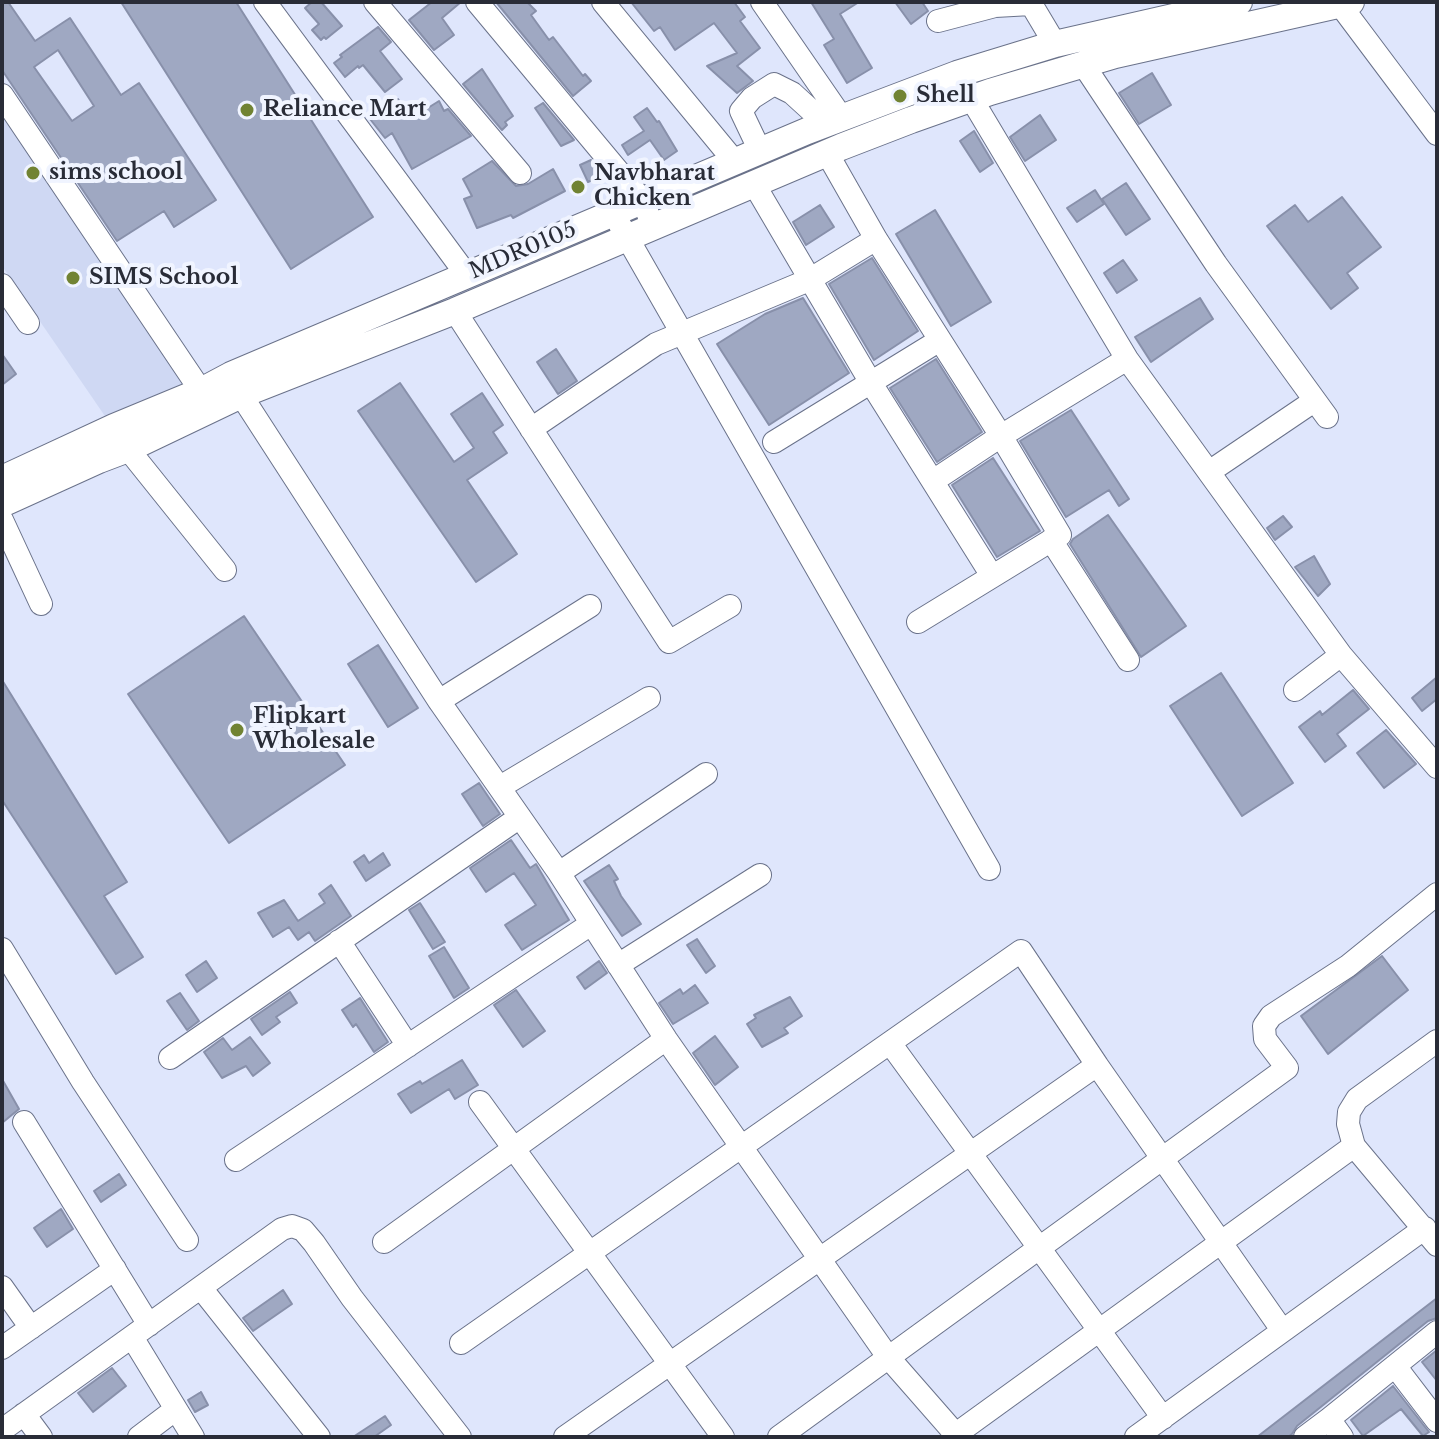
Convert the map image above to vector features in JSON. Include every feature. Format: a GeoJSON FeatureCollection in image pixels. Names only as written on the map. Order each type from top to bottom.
{"type":"FeatureCollection","features":[{"type":"Feature","properties":{"kind":"main road","name":"MDR0105"},"geometry":{"type":"LineString","coordinates":[[2,479],[231,375],[834,121],[957,74],[1055,44],[1182,8],[1239,2]]}},
{"type":"Feature","properties":{"kind":"main road","name":"MDR0105"},"geometry":{"type":"LineString","coordinates":[[2,504],[241,395],[455,311],[827,153],[971,98],[1151,45],[1343,3]]}},
{"type":"Feature","properties":{"kind":"street"},"geometry":{"type":"LineString","coordinates":[[265,2],[466,274]]}},
{"type":"Feature","properties":{"kind":"street"},"geometry":{"type":"LineString","coordinates":[[375,2],[520,173]]}},
{"type":"Feature","properties":{"kind":"street"},"geometry":{"type":"LineString","coordinates":[[477,2],[643,201],[653,227]]}},
{"type":"Feature","properties":{"kind":"street"},"geometry":{"type":"LineString","coordinates":[[603,2],[735,162]]}},
{"type":"Feature","properties":{"kind":"street"},"geometry":{"type":"LineString","coordinates":[[762,2],[834,121]]}},
{"type":"Feature","properties":{"kind":"street"},"geometry":{"type":"LineString","coordinates":[[938,21],[995,6],[1030,3],[1055,44]]}},
{"type":"Feature","properties":{"kind":"street"},"geometry":{"type":"LineString","coordinates":[[1343,3],[1437,134]]}},
{"type":"Feature","properties":{"kind":"street"},"geometry":{"type":"LineString","coordinates":[[1083,64],[1216,264],[1320,409],[1209,472]]}},
{"type":"Feature","properties":{"kind":"street"},"geometry":{"type":"LineString","coordinates":[[760,151],[741,111],[752,98],[774,84],[834,121]]}},
{"type":"Feature","properties":{"kind":"street"},"geometry":{"type":"LineString","coordinates":[[2,95],[201,391]]}},
{"type":"Feature","properties":{"kind":"street"},"geometry":{"type":"LineString","coordinates":[[971,98],[1127,359],[1341,655],[1429,743],[1437,767]]}},
{"type":"Feature","properties":{"kind":"street"},"geometry":{"type":"LineString","coordinates":[[827,153],[876,239],[1060,535],[918,622]]}},
{"type":"Feature","properties":{"kind":"street"},"geometry":{"type":"LineString","coordinates":[[754,184],[871,383],[992,576]]}},
{"type":"Feature","properties":{"kind":"street"},"geometry":{"type":"LineString","coordinates":[[612,214],[629,237],[989,869]]}},
{"type":"Feature","properties":{"kind":"street"},"geometry":{"type":"LineString","coordinates":[[531,429],[656,344],[809,280],[876,239]]}},
{"type":"Feature","properties":{"kind":"street"},"geometry":{"type":"LineString","coordinates":[[2,285],[28,323]]}},
{"type":"Feature","properties":{"kind":"street"},"geometry":{"type":"LineString","coordinates":[[455,311],[669,642],[730,606]]}},
{"type":"Feature","properties":{"kind":"street"},"geometry":{"type":"LineString","coordinates":[[774,442],[940,340]]}},
{"type":"Feature","properties":{"kind":"street"},"geometry":{"type":"LineString","coordinates":[[933,481],[1127,359]]}},
{"type":"Feature","properties":{"kind":"street"},"geometry":{"type":"LineString","coordinates":[[241,395],[439,701],[559,873],[666,1039],[888,1357],[955,1436],[1354,1146]]}},
{"type":"Feature","properties":{"kind":"street"},"geometry":{"type":"LineString","coordinates":[[128,449],[225,570]]}},
{"type":"Feature","properties":{"kind":"street"},"geometry":{"type":"LineString","coordinates":[[2,520],[41,604]]}},
{"type":"Feature","properties":{"kind":"street"},"geometry":{"type":"LineString","coordinates":[[1051,540],[1128,660]]}},
{"type":"Feature","properties":{"kind":"street"},"geometry":{"type":"LineString","coordinates":[[439,701],[590,606]]}},
{"type":"Feature","properties":{"kind":"street"},"geometry":{"type":"LineString","coordinates":[[1295,690],[1341,655]]}},
{"type":"Feature","properties":{"kind":"street"},"geometry":{"type":"LineString","coordinates":[[500,787],[649,698]]}},
{"type":"Feature","properties":{"kind":"street"},"geometry":{"type":"LineString","coordinates":[[559,873],[706,774]]}},
{"type":"Feature","properties":{"kind":"street"},"geometry":{"type":"LineString","coordinates":[[170,1058],[520,817]]}},
{"type":"Feature","properties":{"kind":"street"},"geometry":{"type":"LineString","coordinates":[[618,965],[760,875]]}},
{"type":"Feature","properties":{"kind":"street"},"geometry":{"type":"LineString","coordinates":[[779,1437],[1287,1068],[1265,1039],[1264,1026],[1271,1016],[1348,966],[1436,898]]}},
{"type":"Feature","properties":{"kind":"street"},"geometry":{"type":"LineString","coordinates":[[236,1160],[591,924]]}},
{"type":"Feature","properties":{"kind":"street"},"geometry":{"type":"LineString","coordinates":[[339,941],[408,1046]]}},
{"type":"Feature","properties":{"kind":"street"},"geometry":{"type":"LineString","coordinates":[[2,949],[83,1082],[187,1240]]}},
{"type":"Feature","properties":{"kind":"street"},"geometry":{"type":"LineString","coordinates":[[461,1343],[1021,951],[1282,1330]]}},
{"type":"Feature","properties":{"kind":"street"},"geometry":{"type":"LineString","coordinates":[[384,1242],[666,1039]]}},
{"type":"Feature","properties":{"kind":"street"},"geometry":{"type":"LineString","coordinates":[[1136,1437],[1282,1330],[1431,1237],[1354,1146],[1348,1124],[1349,1112],[1357,1099],[1437,1041]]}},
{"type":"Feature","properties":{"kind":"street"},"geometry":{"type":"LineString","coordinates":[[890,1043],[1163,1418]]}},
{"type":"Feature","properties":{"kind":"street"},"geometry":{"type":"LineString","coordinates":[[565,1437],[1097,1065]]}},
{"type":"Feature","properties":{"kind":"street"},"geometry":{"type":"LineString","coordinates":[[480,1102],[723,1437]]}},
{"type":"Feature","properties":{"kind":"street"},"geometry":{"type":"LineString","coordinates":[[24,1122],[115,1269],[176,1409],[193,1437]]}},
{"type":"Feature","properties":{"kind":"street"},"geometry":{"type":"LineString","coordinates":[[2,1430],[282,1229],[292,1226],[303,1230],[460,1437]]}},
{"type":"Feature","properties":{"kind":"street"},"geometry":{"type":"LineString","coordinates":[[2,1348],[115,1269]]}},
{"type":"Feature","properties":{"kind":"street"},"geometry":{"type":"LineString","coordinates":[[2,1287],[31,1328]]}},
{"type":"Feature","properties":{"kind":"street"},"geometry":{"type":"LineString","coordinates":[[201,1288],[319,1437]]}},
{"type":"Feature","properties":{"kind":"street"},"geometry":{"type":"LineString","coordinates":[[1305,1437],[1336,1428],[1395,1366],[1437,1332]]}},
{"type":"Feature","properties":{"kind":"street"},"geometry":{"type":"LineString","coordinates":[[1395,1366],[1437,1421]]}},
{"type":"Feature","properties":{"kind":"street"},"geometry":{"type":"LineString","coordinates":[[139,1437],[176,1409]]}},
{"type":"Feature","properties":{"kind":"street"},"geometry":{"type":"LineString","coordinates":[[24,1414],[41,1437]]}},
{"type":"Feature","properties":{"kind":"shaded area","name":"sims school"},"geometry":{"type":"Polygon","coordinates":[[[2,81],[199,377],[109,422],[2,266],[2,81]]]}},
{"type":"Feature","properties":{"kind":"building"},"geometry":{"type":"Polygon","coordinates":[[[2,2],[8,2],[35,41],[70,18],[121,95],[139,83],[216,200],[174,227],[164,211],[117,241],[2,70],[2,2]],[[58,50],[34,67],[72,121],[94,106],[58,50]]]}},
{"type":"Feature","properties":{"kind":"building","name":"Reliance Mart"},"geometry":{"type":"Polygon","coordinates":[[[121,2],[236,2],[373,217],[291,269],[121,2]]]}},
{"type":"Feature","properties":{"kind":"building"},"geometry":{"type":"Polygon","coordinates":[[[312,2],[321,2],[342,26],[326,39],[321,40],[312,30],[319,24],[305,8],[312,2]]]}},
{"type":"Feature","properties":{"kind":"building"},"geometry":{"type":"Polygon","coordinates":[[[432,2],[461,2],[442,18],[454,35],[434,50],[409,20],[432,2]]]}},
{"type":"Feature","properties":{"kind":"building"},"geometry":{"type":"Polygon","coordinates":[[[496,2],[527,2],[536,11],[531,15],[549,40],[553,37],[583,76],[585,74],[591,81],[573,96],[496,2]]]}},
{"type":"Feature","properties":{"kind":"building"},"geometry":{"type":"Polygon","coordinates":[[[631,2],[734,2],[745,17],[740,21],[760,48],[737,66],[753,81],[737,93],[707,66],[737,53],[714,23],[675,50],[660,27],[654,31],[631,2]]]}},
{"type":"Feature","properties":{"kind":"building"},"geometry":{"type":"Polygon","coordinates":[[[811,2],[859,2],[840,14],[872,68],[847,83],[824,45],[834,39],[811,2]]]}},
{"type":"Feature","properties":{"kind":"building"},"geometry":{"type":"Polygon","coordinates":[[[895,2],[922,2],[928,11],[911,24],[895,2]]]}},
{"type":"Feature","properties":{"kind":"building"},"geometry":{"type":"Polygon","coordinates":[[[378,27],[391,42],[380,51],[402,79],[385,92],[363,65],[345,77],[334,63],[378,27]]]}},
{"type":"Feature","properties":{"kind":"building"},"geometry":{"type":"Polygon","coordinates":[[[482,69],[513,116],[505,122],[507,125],[502,130],[463,84],[482,69]]]}},
{"type":"Feature","properties":{"kind":"building"},"geometry":{"type":"Polygon","coordinates":[[[1152,73],[1171,105],[1139,124],[1119,93],[1152,73]]]}},
{"type":"Feature","properties":{"kind":"building"},"geometry":{"type":"Polygon","coordinates":[[[398,99],[412,118],[439,101],[444,111],[448,109],[471,136],[412,169],[392,133],[385,138],[370,119],[398,99]]]}},
{"type":"Feature","properties":{"kind":"building"},"geometry":{"type":"Polygon","coordinates":[[[543,103],[574,140],[561,146],[535,108],[543,103]]]}},
{"type":"Feature","properties":{"kind":"building"},"geometry":{"type":"Polygon","coordinates":[[[647,108],[659,121],[677,151],[664,160],[650,140],[628,155],[622,145],[644,131],[634,117],[647,108]]]}},
{"type":"Feature","properties":{"kind":"building"},"geometry":{"type":"Polygon","coordinates":[[[1040,115],[1056,140],[1025,161],[1010,137],[1040,115]]]}},
{"type":"Feature","properties":{"kind":"building"},"geometry":{"type":"Polygon","coordinates":[[[974,131],[993,163],[980,172],[960,141],[974,131]]]}},
{"type":"Feature","properties":{"kind":"building"},"geometry":{"type":"Polygon","coordinates":[[[591,160],[603,175],[588,182],[580,165],[591,160]]]}},
{"type":"Feature","properties":{"kind":"building"},"geometry":{"type":"Polygon","coordinates":[[[492,161],[516,186],[528,184],[553,169],[565,191],[513,218],[511,215],[477,228],[464,199],[472,196],[463,179],[492,161]]]}},
{"type":"Feature","properties":{"kind":"building"},"geometry":{"type":"Polygon","coordinates":[[[1126,183],[1150,219],[1126,235],[1102,199],[1126,183]]]}},
{"type":"Feature","properties":{"kind":"building"},"geometry":{"type":"Polygon","coordinates":[[[1095,190],[1104,204],[1077,222],[1067,208],[1095,190]]]}},
{"type":"Feature","properties":{"kind":"building"},"geometry":{"type":"Polygon","coordinates":[[[1342,197],[1381,247],[1347,273],[1358,288],[1331,309],[1267,226],[1295,205],[1308,222],[1342,197]]]}},
{"type":"Feature","properties":{"kind":"building"},"geometry":{"type":"Polygon","coordinates":[[[820,205],[834,227],[806,245],[793,222],[820,205]]]}},
{"type":"Feature","properties":{"kind":"building"},"geometry":{"type":"Polygon","coordinates":[[[935,210],[991,302],[951,326],[896,234],[935,210]]]}},
{"type":"Feature","properties":{"kind":"building"},"geometry":{"type":"Polygon","coordinates":[[[872,258],[918,331],[874,360],[829,284],[872,258]]]}},
{"type":"Feature","properties":{"kind":"building"},"geometry":{"type":"Polygon","coordinates":[[[1123,260],[1137,280],[1117,293],[1104,273],[1123,260]]]}},
{"type":"Feature","properties":{"kind":"building"},"geometry":{"type":"Polygon","coordinates":[[[803,298],[849,373],[769,425],[717,344],[765,314],[803,298]]]}},
{"type":"Feature","properties":{"kind":"building"},"geometry":{"type":"Polygon","coordinates":[[[1200,298],[1213,319],[1151,362],[1135,337],[1200,298]]]}},
{"type":"Feature","properties":{"kind":"building"},"geometry":{"type":"Polygon","coordinates":[[[556,349],[577,381],[558,394],[537,362],[556,349]]]}},
{"type":"Feature","properties":{"kind":"building"},"geometry":{"type":"Polygon","coordinates":[[[2,354],[16,374],[2,385],[2,354]]]}},
{"type":"Feature","properties":{"kind":"building"},"geometry":{"type":"Polygon","coordinates":[[[936,359],[982,432],[937,462],[890,388],[936,359]]]}},
{"type":"Feature","properties":{"kind":"building"},"geometry":{"type":"Polygon","coordinates":[[[400,383],[454,462],[474,448],[451,414],[482,393],[503,425],[493,432],[507,453],[467,480],[517,554],[476,582],[358,411],[400,383]]]}},
{"type":"Feature","properties":{"kind":"building"},"geometry":{"type":"Polygon","coordinates":[[[1071,410],[1129,499],[1119,506],[1109,490],[1066,517],[1020,441],[1071,410]]]}},
{"type":"Feature","properties":{"kind":"building"},"geometry":{"type":"Polygon","coordinates":[[[993,458],[1040,531],[997,557],[952,485],[993,458]]]}},
{"type":"Feature","properties":{"kind":"building"},"geometry":{"type":"Polygon","coordinates":[[[1108,515],[1186,626],[1141,657],[1070,544],[1108,515]]]}},
{"type":"Feature","properties":{"kind":"building"},"geometry":{"type":"Polygon","coordinates":[[[1283,516],[1292,527],[1275,540],[1267,528],[1283,516]]]}},
{"type":"Feature","properties":{"kind":"building"},"geometry":{"type":"Polygon","coordinates":[[[1314,556],[1330,584],[1318,596],[1295,567],[1314,556]]]}},
{"type":"Feature","properties":{"kind":"building","name":"Flipkart Wholesale"},"geometry":{"type":"Polygon","coordinates":[[[244,616],[345,765],[229,843],[128,694],[244,616]]]}},
{"type":"Feature","properties":{"kind":"building"},"geometry":{"type":"Polygon","coordinates":[[[378,645],[418,708],[388,727],[348,664],[378,645]]]}},
{"type":"Feature","properties":{"kind":"building"},"geometry":{"type":"Polygon","coordinates":[[[1221,673],[1293,783],[1242,816],[1170,706],[1221,673]]]}},
{"type":"Feature","properties":{"kind":"building"},"geometry":{"type":"Polygon","coordinates":[[[1437,677],[1437,699],[1422,711],[1412,698],[1437,677]]]}},
{"type":"Feature","properties":{"kind":"building"},"geometry":{"type":"Polygon","coordinates":[[[2,680],[127,882],[104,896],[143,957],[116,974],[2,800],[2,680]]]}},
{"type":"Feature","properties":{"kind":"building"},"geometry":{"type":"Polygon","coordinates":[[[1353,690],[1369,709],[1337,734],[1346,746],[1325,762],[1299,727],[1320,711],[1322,715],[1353,690]]]}},
{"type":"Feature","properties":{"kind":"building"},"geometry":{"type":"Polygon","coordinates":[[[1386,730],[1416,764],[1384,788],[1357,753],[1386,730]]]}},
{"type":"Feature","properties":{"kind":"building"},"geometry":{"type":"Polygon","coordinates":[[[479,783],[500,814],[483,826],[462,794],[479,783]]]}},
{"type":"Feature","properties":{"kind":"building"},"geometry":{"type":"Polygon","coordinates":[[[511,840],[530,868],[536,864],[569,920],[522,950],[505,925],[536,905],[514,873],[486,892],[470,868],[511,840]]]}},
{"type":"Feature","properties":{"kind":"building"},"geometry":{"type":"Polygon","coordinates":[[[383,853],[390,865],[366,881],[354,862],[364,855],[369,863],[383,853]]]}},
{"type":"Feature","properties":{"kind":"building"},"geometry":{"type":"Polygon","coordinates":[[[609,865],[618,879],[614,881],[621,896],[641,924],[622,936],[584,881],[609,865]]]}},
{"type":"Feature","properties":{"kind":"building"},"geometry":{"type":"Polygon","coordinates":[[[331,885],[351,916],[315,941],[309,932],[298,940],[289,927],[273,937],[258,913],[284,900],[298,921],[325,903],[319,894],[331,885]]]}},
{"type":"Feature","properties":{"kind":"building"},"geometry":{"type":"Polygon","coordinates":[[[420,903],[445,942],[433,949],[409,910],[420,903]]]}},
{"type":"Feature","properties":{"kind":"building"},"geometry":{"type":"Polygon","coordinates":[[[697,939],[715,966],[706,973],[687,945],[697,939]]]}},
{"type":"Feature","properties":{"kind":"building"},"geometry":{"type":"Polygon","coordinates":[[[444,947],[469,988],[454,998],[429,956],[444,947]]]}},
{"type":"Feature","properties":{"kind":"building"},"geometry":{"type":"Polygon","coordinates":[[[1382,956],[1408,990],[1328,1054],[1301,1016],[1382,956]]]}},
{"type":"Feature","properties":{"kind":"building"},"geometry":{"type":"Polygon","coordinates":[[[206,961],[217,978],[197,992],[186,975],[206,961]]]}},
{"type":"Feature","properties":{"kind":"building"},"geometry":{"type":"Polygon","coordinates":[[[599,961],[607,973],[585,989],[577,977],[599,961]]]}},
{"type":"Feature","properties":{"kind":"building"},"geometry":{"type":"Polygon","coordinates":[[[695,985],[708,1003],[673,1024],[659,1003],[680,989],[683,994],[695,985]]]}},
{"type":"Feature","properties":{"kind":"building"},"geometry":{"type":"Polygon","coordinates":[[[516,990],[545,1031],[523,1047],[494,1005],[516,990]]]}},
{"type":"Feature","properties":{"kind":"building"},"geometry":{"type":"Polygon","coordinates":[[[290,992],[297,1003],[276,1017],[280,1022],[262,1035],[251,1019],[290,992]]]}},
{"type":"Feature","properties":{"kind":"building"},"geometry":{"type":"Polygon","coordinates":[[[180,993],[199,1021],[187,1030],[167,1001],[180,993]]]}},
{"type":"Feature","properties":{"kind":"building"},"geometry":{"type":"Polygon","coordinates":[[[790,997],[802,1016],[784,1028],[788,1033],[762,1047],[747,1024],[756,1018],[754,1015],[790,997]]]}},
{"type":"Feature","properties":{"kind":"building"},"geometry":{"type":"Polygon","coordinates":[[[360,998],[388,1042],[374,1052],[356,1024],[353,1027],[342,1010],[360,998]]]}},
{"type":"Feature","properties":{"kind":"building"},"geometry":{"type":"Polygon","coordinates":[[[715,1036],[738,1067],[715,1085],[693,1053],[715,1036]]]}},
{"type":"Feature","properties":{"kind":"building"},"geometry":{"type":"Polygon","coordinates":[[[250,1037],[270,1063],[253,1076],[246,1066],[222,1078],[204,1052],[223,1038],[232,1050],[250,1037]]]}},
{"type":"Feature","properties":{"kind":"building"},"geometry":{"type":"Polygon","coordinates":[[[462,1060],[478,1085],[455,1099],[449,1089],[411,1113],[398,1094],[420,1081],[422,1084],[462,1060]]]}},
{"type":"Feature","properties":{"kind":"building"},"geometry":{"type":"Polygon","coordinates":[[[2,1079],[19,1109],[2,1123],[2,1079]]]}},
{"type":"Feature","properties":{"kind":"building"},"geometry":{"type":"Polygon","coordinates":[[[119,1174],[126,1185],[101,1202],[94,1191],[119,1174]]]}},
{"type":"Feature","properties":{"kind":"building"},"geometry":{"type":"Polygon","coordinates":[[[61,1209],[73,1229],[47,1247],[34,1228],[61,1209]]]}},
{"type":"Feature","properties":{"kind":"building"},"geometry":{"type":"Polygon","coordinates":[[[283,1290],[292,1304],[253,1331],[243,1318],[283,1290]]]}},
{"type":"Feature","properties":{"kind":"building"},"geometry":{"type":"Polygon","coordinates":[[[1437,1298],[1437,1318],[1428,1321],[1297,1426],[1292,1434],[1288,1437],[1257,1437],[1437,1298]]]}},
{"type":"Feature","properties":{"kind":"building"},"geometry":{"type":"Polygon","coordinates":[[[1437,1350],[1437,1381],[1422,1362],[1437,1350]]]}},
{"type":"Feature","properties":{"kind":"building"},"geometry":{"type":"Polygon","coordinates":[[[112,1368],[126,1386],[93,1412],[78,1393],[112,1368]]]}},
{"type":"Feature","properties":{"kind":"building"},"geometry":{"type":"Polygon","coordinates":[[[1393,1386],[1429,1432],[1423,1436],[1401,1409],[1363,1436],[1351,1420],[1393,1386]]]}},
{"type":"Feature","properties":{"kind":"building"},"geometry":{"type":"Polygon","coordinates":[[[201,1392],[208,1405],[195,1412],[188,1400],[201,1392]]]}},
{"type":"Feature","properties":{"kind":"building"},"geometry":{"type":"Polygon","coordinates":[[[385,1416],[391,1425],[374,1437],[353,1437],[385,1416]]]}},
{"type":"Feature","properties":{"kind":"place","name":"Shell"},"geometry":{"type":"Point","coordinates":[900,96]}},
{"type":"Feature","properties":{"kind":"place","name":"Reliance Mart"},"geometry":{"type":"Point","coordinates":[247,110]}},
{"type":"Feature","properties":{"kind":"place","name":"sims school"},"geometry":{"type":"Point","coordinates":[33,173]}},
{"type":"Feature","properties":{"kind":"place","name":"Navbharat Chicken"},"geometry":{"type":"Point","coordinates":[578,187]}},
{"type":"Feature","properties":{"kind":"place","name":"SIMS School"},"geometry":{"type":"Point","coordinates":[73,278]}},
{"type":"Feature","properties":{"kind":"place","name":"Flipkart Wholesale"},"geometry":{"type":"Point","coordinates":[237,730]}}]}
